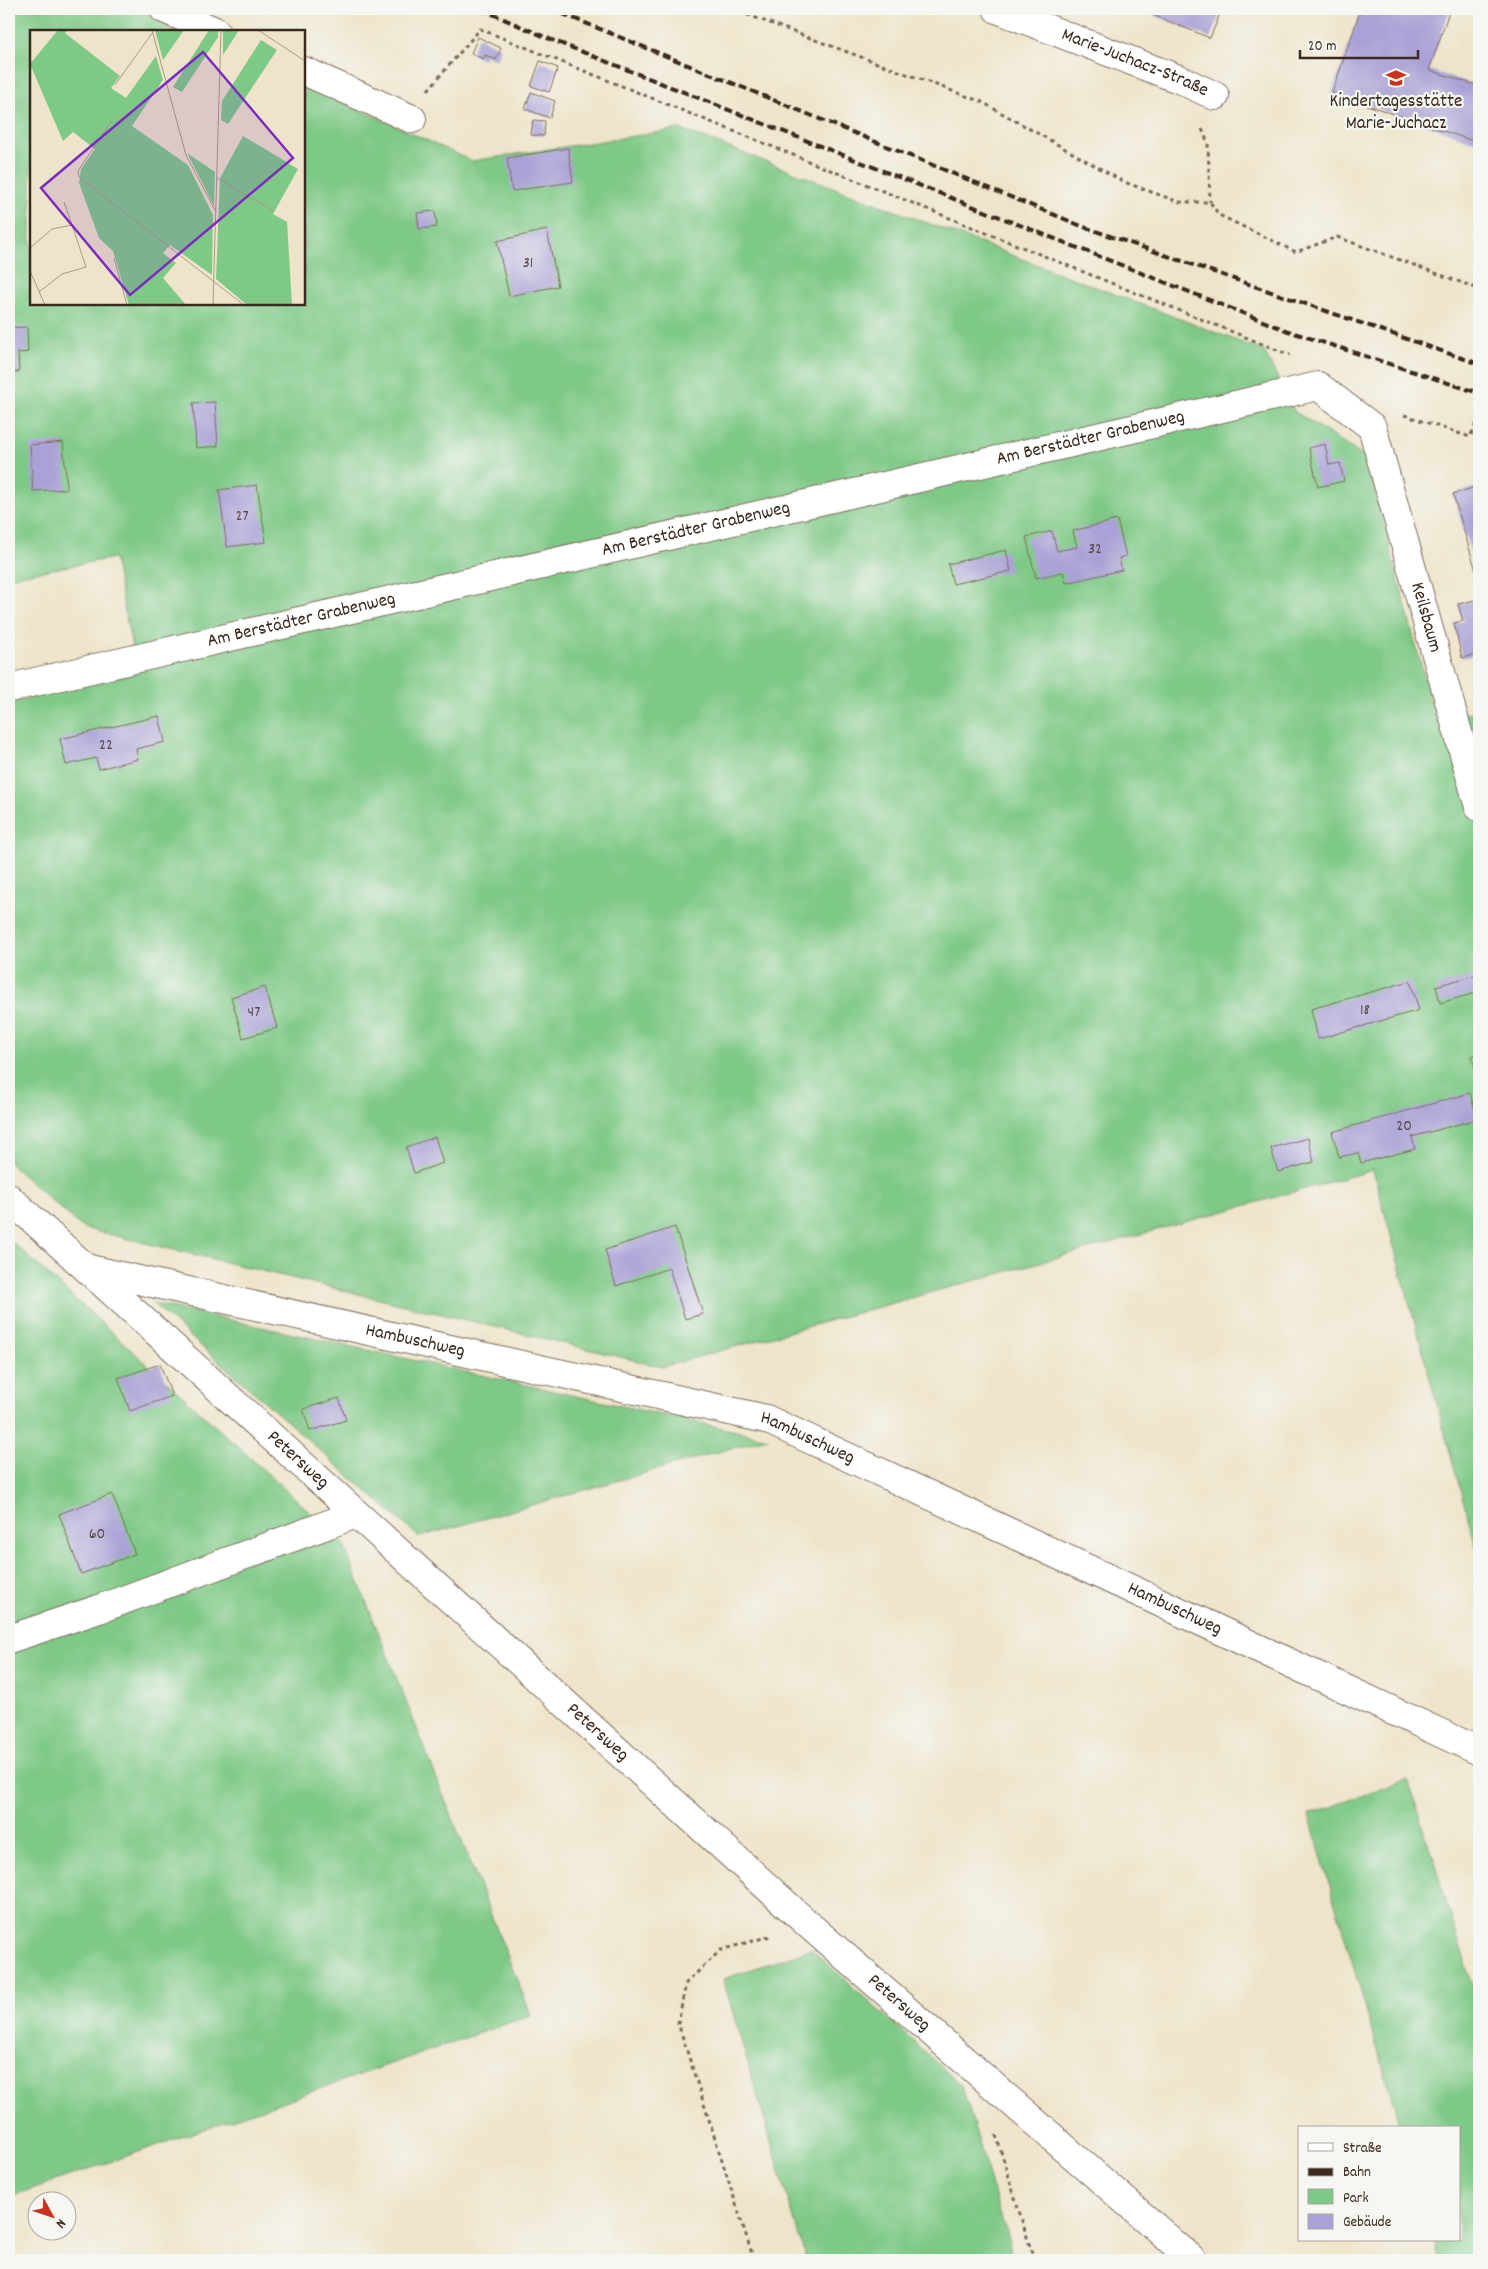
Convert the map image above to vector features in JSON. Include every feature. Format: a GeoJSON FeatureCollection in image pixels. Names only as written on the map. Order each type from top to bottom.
{"type":"FeatureCollection","features":[{"type":"Feature","properties":{"kind":"street"},"geometry":{"type":"LineString","coordinates":[[164,9],[213,30]]}},
{"type":"Feature","properties":{"kind":"street","name":"Marie-Juchacz-Straße"},"geometry":{"type":"LineString","coordinates":[[997,9],[1181,80],[1215,96]]}},
{"type":"Feature","properties":{"kind":"street"},"geometry":{"type":"LineString","coordinates":[[305,71],[412,119]]}},
{"type":"Feature","properties":{"kind":"street","name":"Keilsbaum"},"geometry":{"type":"LineString","coordinates":[[1318,386],[1372,427],[1479,807]]}},
{"type":"Feature","properties":{"kind":"street","name":"Am Berstädter Grabenweg"},"geometry":{"type":"LineString","coordinates":[[9,688],[1318,386]]}},
{"type":"Feature","properties":{"kind":"street","name":"Petersweg"},"geometry":{"type":"LineString","coordinates":[[9,1198],[810,1926],[1193,2260]]}},
{"type":"Feature","properties":{"kind":"street","name":"Hambuschweg"},"geometry":{"type":"LineString","coordinates":[[88,1269],[766,1419],[1479,1751]]}},
{"type":"Feature","properties":{"kind":"street"},"geometry":{"type":"LineString","coordinates":[[9,1639],[356,1514]]}},
{"type":"Feature","properties":{"kind":"path"},"geometry":{"type":"LineString","coordinates":[[732,9],[982,102],[1124,182],[1179,202],[1210,202]]}},
{"type":"Feature","properties":{"kind":"path"},"geometry":{"type":"LineString","coordinates":[[412,119],[431,85],[480,29],[1319,367],[1318,386]]}},
{"type":"Feature","properties":{"kind":"path"},"geometry":{"type":"LineString","coordinates":[[1181,80],[1208,143],[1210,202],[1219,215],[1296,252],[1337,237],[1479,289]]}},
{"type":"Feature","properties":{"kind":"path"},"geometry":{"type":"LineString","coordinates":[[754,2260],[678,2023],[686,1983],[721,1950],[810,1926]]}},
{"type":"Feature","properties":{"kind":"path"},"geometry":{"type":"LineString","coordinates":[[994,2129],[1034,2260]]}},
{"type":"Feature","properties":{"kind":"green space"},"geometry":{"type":"Polygon","coordinates":[[[9,9],[136,9],[185,30],[30,30],[30,305],[305,305],[305,84],[472,161],[680,129],[1264,351],[1294,411],[1366,458],[1436,721],[1479,710],[1479,1558],[1373,1170],[662,1367],[83,1228],[9,1163],[9,703],[137,672],[114,558],[9,577],[9,9]]]}},
{"type":"Feature","properties":{"kind":"green space"},"geometry":{"type":"Polygon","coordinates":[[[9,1239],[342,1541],[531,2015],[9,2197],[9,1239]]]}},
{"type":"Feature","properties":{"kind":"green space"},"geometry":{"type":"Polygon","coordinates":[[[152,1303],[768,1438],[419,1537],[152,1303]]]}},
{"type":"Feature","properties":{"kind":"green space"},"geometry":{"type":"Polygon","coordinates":[[[1408,1779],[1479,2006],[1479,2260],[1440,2260],[1435,2242],[1460,2242],[1460,2126],[1400,2126],[1309,1815],[1408,1779]]]}},
{"type":"Feature","properties":{"kind":"green space"},"geometry":{"type":"Polygon","coordinates":[[[811,1949],[962,2086],[1014,2260],[806,2260],[723,1979],[811,1949]]]}},
{"type":"Feature","properties":{"kind":"building"},"geometry":{"type":"Polygon","coordinates":[[[1138,9],[1222,9],[1210,38],[1138,9]]]}},
{"type":"Feature","properties":{"kind":"building","name":"Kindertagesstätte Marie-Juchacz"},"geometry":{"type":"Polygon","coordinates":[[[1361,9],[1450,9],[1429,70],[1479,86],[1479,143],[1332,93],[1361,9]]]}},
{"type":"Feature","properties":{"kind":"building"},"geometry":{"type":"Polygon","coordinates":[[[478,37],[501,48],[496,60],[485,55],[483,59],[471,53],[478,37]]]}},
{"type":"Feature","properties":{"kind":"building"},"geometry":{"type":"Polygon","coordinates":[[[540,61],[558,68],[549,92],[531,86],[540,61]]]}},
{"type":"Feature","properties":{"kind":"building"},"geometry":{"type":"Polygon","coordinates":[[[531,92],[555,101],[550,118],[525,109],[531,92]]]}},
{"type":"Feature","properties":{"kind":"building"},"geometry":{"type":"Polygon","coordinates":[[[533,120],[545,121],[544,136],[531,135],[533,120]]]}},
{"type":"Feature","properties":{"kind":"building"},"geometry":{"type":"Polygon","coordinates":[[[568,148],[573,182],[512,191],[507,158],[568,148]]]}},
{"type":"Feature","properties":{"kind":"building"},"geometry":{"type":"Polygon","coordinates":[[[435,211],[437,227],[419,229],[417,213],[435,211]]]}},
{"type":"Feature","properties":{"kind":"building"},"geometry":{"type":"Polygon","coordinates":[[[547,230],[558,286],[509,296],[497,241],[547,230]]]}},
{"type":"Feature","properties":{"kind":"building"},"geometry":{"type":"Polygon","coordinates":[[[27,327],[28,352],[18,353],[19,372],[9,373],[9,328],[27,327]]]}},
{"type":"Feature","properties":{"kind":"building"},"geometry":{"type":"Polygon","coordinates":[[[215,402],[218,446],[196,448],[193,403],[215,402]]]}},
{"type":"Feature","properties":{"kind":"building"},"geometry":{"type":"Polygon","coordinates":[[[63,442],[67,489],[33,491],[30,445],[63,442]]]}},
{"type":"Feature","properties":{"kind":"building"},"geometry":{"type":"Polygon","coordinates":[[[1325,444],[1329,465],[1340,463],[1344,481],[1318,487],[1309,448],[1325,444]]]}},
{"type":"Feature","properties":{"kind":"building"},"geometry":{"type":"Polygon","coordinates":[[[257,485],[266,542],[227,547],[219,490],[257,485]]]}},
{"type":"Feature","properties":{"kind":"building"},"geometry":{"type":"Polygon","coordinates":[[[1479,486],[1479,581],[1453,494],[1479,486]]]}},
{"type":"Feature","properties":{"kind":"building"},"geometry":{"type":"Polygon","coordinates":[[[1117,520],[1126,556],[1119,558],[1122,570],[1066,583],[1063,572],[1036,578],[1026,537],[1052,531],[1057,551],[1077,547],[1073,531],[1117,520]]]}},
{"type":"Feature","properties":{"kind":"building"},"geometry":{"type":"Polygon","coordinates":[[[1006,550],[1011,571],[953,584],[948,564],[1006,550]]]}},
{"type":"Feature","properties":{"kind":"building"},"geometry":{"type":"Polygon","coordinates":[[[1479,599],[1479,654],[1462,658],[1454,623],[1463,621],[1458,604],[1479,599]]]}},
{"type":"Feature","properties":{"kind":"building"},"geometry":{"type":"Polygon","coordinates":[[[159,716],[165,742],[136,749],[138,759],[99,769],[96,758],[66,765],[60,739],[159,716]]]}},
{"type":"Feature","properties":{"kind":"building"},"geometry":{"type":"Polygon","coordinates":[[[1479,974],[1479,992],[1440,1003],[1436,986],[1479,974]]]}},
{"type":"Feature","properties":{"kind":"building"},"geometry":{"type":"Polygon","coordinates":[[[1410,981],[1419,1010],[1318,1039],[1311,1009],[1410,981]]]}},
{"type":"Feature","properties":{"kind":"building"},"geometry":{"type":"Polygon","coordinates":[[[265,987],[277,1028],[243,1038],[231,997],[265,987]]]}},
{"type":"Feature","properties":{"kind":"building"},"geometry":{"type":"Polygon","coordinates":[[[1479,1054],[1479,1071],[1476,1072],[1472,1056],[1479,1054]]]}},
{"type":"Feature","properties":{"kind":"building"},"geometry":{"type":"Polygon","coordinates":[[[1470,1093],[1477,1119],[1412,1137],[1415,1149],[1361,1163],[1358,1153],[1339,1157],[1332,1132],[1470,1093]]]}},
{"type":"Feature","properties":{"kind":"building"},"geometry":{"type":"Polygon","coordinates":[[[435,1137],[443,1163],[414,1173],[406,1147],[435,1137]]]}},
{"type":"Feature","properties":{"kind":"building"},"geometry":{"type":"Polygon","coordinates":[[[1308,1138],[1314,1162],[1278,1172],[1271,1148],[1308,1138]]]}},
{"type":"Feature","properties":{"kind":"building"},"geometry":{"type":"Polygon","coordinates":[[[675,1227],[703,1314],[685,1319],[669,1268],[616,1286],[605,1250],[675,1227]]]}},
{"type":"Feature","properties":{"kind":"building"},"geometry":{"type":"Polygon","coordinates":[[[160,1364],[172,1396],[130,1411],[118,1378],[160,1364]]]}},
{"type":"Feature","properties":{"kind":"building"},"geometry":{"type":"Polygon","coordinates":[[[339,1398],[346,1420],[310,1431],[303,1409],[339,1398]]]}},
{"type":"Feature","properties":{"kind":"building"},"geometry":{"type":"Polygon","coordinates":[[[112,1494],[135,1554],[81,1574],[59,1514],[112,1494]]]}},
{"type":"Feature","properties":{"kind":"railway"},"geometry":{"type":"LineString","coordinates":[[481,9],[552,40],[1288,331],[1479,393]]}},
{"type":"Feature","properties":{"kind":"railway"},"geometry":{"type":"LineString","coordinates":[[551,9],[1084,227],[1479,364]]}},
{"type":"Feature","properties":{"kind":"place","name":"Kindertagesstätte Marie-Juchacz"},"geometry":{"type":"Point","coordinates":[1396,78]}}]}
